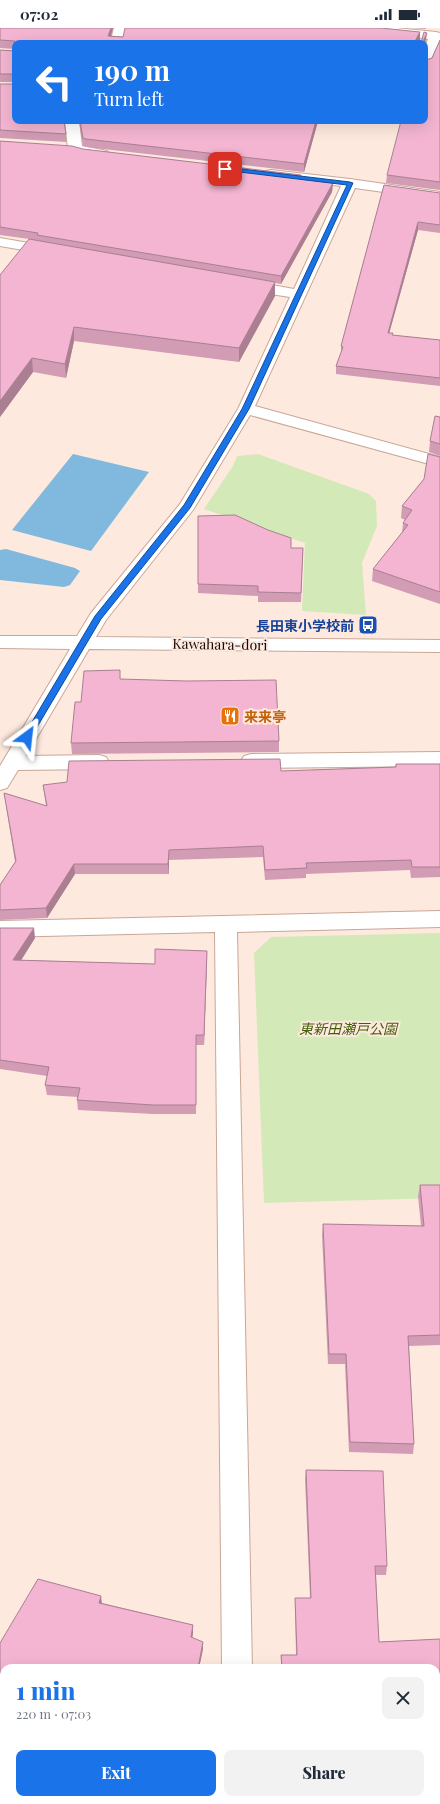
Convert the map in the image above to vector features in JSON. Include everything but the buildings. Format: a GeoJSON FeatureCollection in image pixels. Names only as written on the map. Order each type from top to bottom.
{"type":"FeatureCollection","features":[{"type":"Feature","properties":{"kind":"street"},"geometry":{"type":"LineString","coordinates":[[118,40],[120,28]]}},
{"type":"Feature","properties":{"kind":"street"},"geometry":{"type":"LineString","coordinates":[[360,28],[439,33],[428,56]]}},
{"type":"Feature","properties":{"kind":"street"},"geometry":{"type":"LineString","coordinates":[[72,124],[69,149],[115,156]]}},
{"type":"Feature","properties":{"kind":"street"},"geometry":{"type":"LineString","coordinates":[[256,172],[350,183],[440,196]]}},
{"type":"Feature","properties":{"kind":"street"},"geometry":{"type":"LineString","coordinates":[[0,783],[98,617],[187,506],[231,430],[246,409],[350,183]]}},
{"type":"Feature","properties":{"kind":"street"},"geometry":{"type":"LineString","coordinates":[[0,242],[63,253]]}},
{"type":"Feature","properties":{"kind":"street"},"geometry":{"type":"LineString","coordinates":[[228,282],[299,294]]}},
{"type":"Feature","properties":{"kind":"street"},"geometry":{"type":"LineString","coordinates":[[246,409],[440,462]]}},
{"type":"Feature","properties":{"kind":"street","name":"Kawahara-dori"},"geometry":{"type":"LineString","coordinates":[[0,642],[440,646]]}},
{"type":"Feature","properties":{"kind":"street"},"geometry":{"type":"LineString","coordinates":[[234,761],[440,759]]}},
{"type":"Feature","properties":{"kind":"street"},"geometry":{"type":"LineString","coordinates":[[12,763],[115,762]]}},
{"type":"Feature","properties":{"kind":"street"},"geometry":{"type":"LineString","coordinates":[[0,929],[440,919]]}},
{"type":"Feature","properties":{"kind":"street"},"geometry":{"type":"LineString","coordinates":[[226,924],[237,1664]]}},
{"type":"Feature","properties":{"kind":"green space"},"geometry":{"type":"Polygon","coordinates":[[[258,454],[369,494],[376,501],[377,526],[362,563],[366,615],[302,611],[305,543],[204,509],[233,466],[237,456],[258,454]]]}},
{"type":"Feature","properties":{"kind":"green space","name":"東新田瀬戸公園"},"geometry":{"type":"Polygon","coordinates":[[[440,933],[440,1198],[264,1203],[254,953],[271,937],[440,933]]]}},
{"type":"Feature","properties":{"kind":"water"},"geometry":{"type":"Polygon","coordinates":[[[73,454],[149,472],[91,551],[12,530],[73,454]]]}},
{"type":"Feature","properties":{"kind":"water"},"geometry":{"type":"Polygon","coordinates":[[[6,549],[75,568],[80,571],[70,585],[64,587],[0,580],[0,550],[6,549]]]}},
{"type":"Feature","properties":{"kind":"place","name":"長田東小学校前"},"geometry":{"type":"Point","coordinates":[368,625]}},
{"type":"Feature","properties":{"kind":"place","name":"来来亭"},"geometry":{"type":"Point","coordinates":[230,716]}},
{"type":"Feature","properties":{"kind":"route"},"geometry":{"type":"LineString","coordinates":[[27,737],[98,617],[187,506],[231,430],[246,409],[350,183],[225,169]]}}]}
